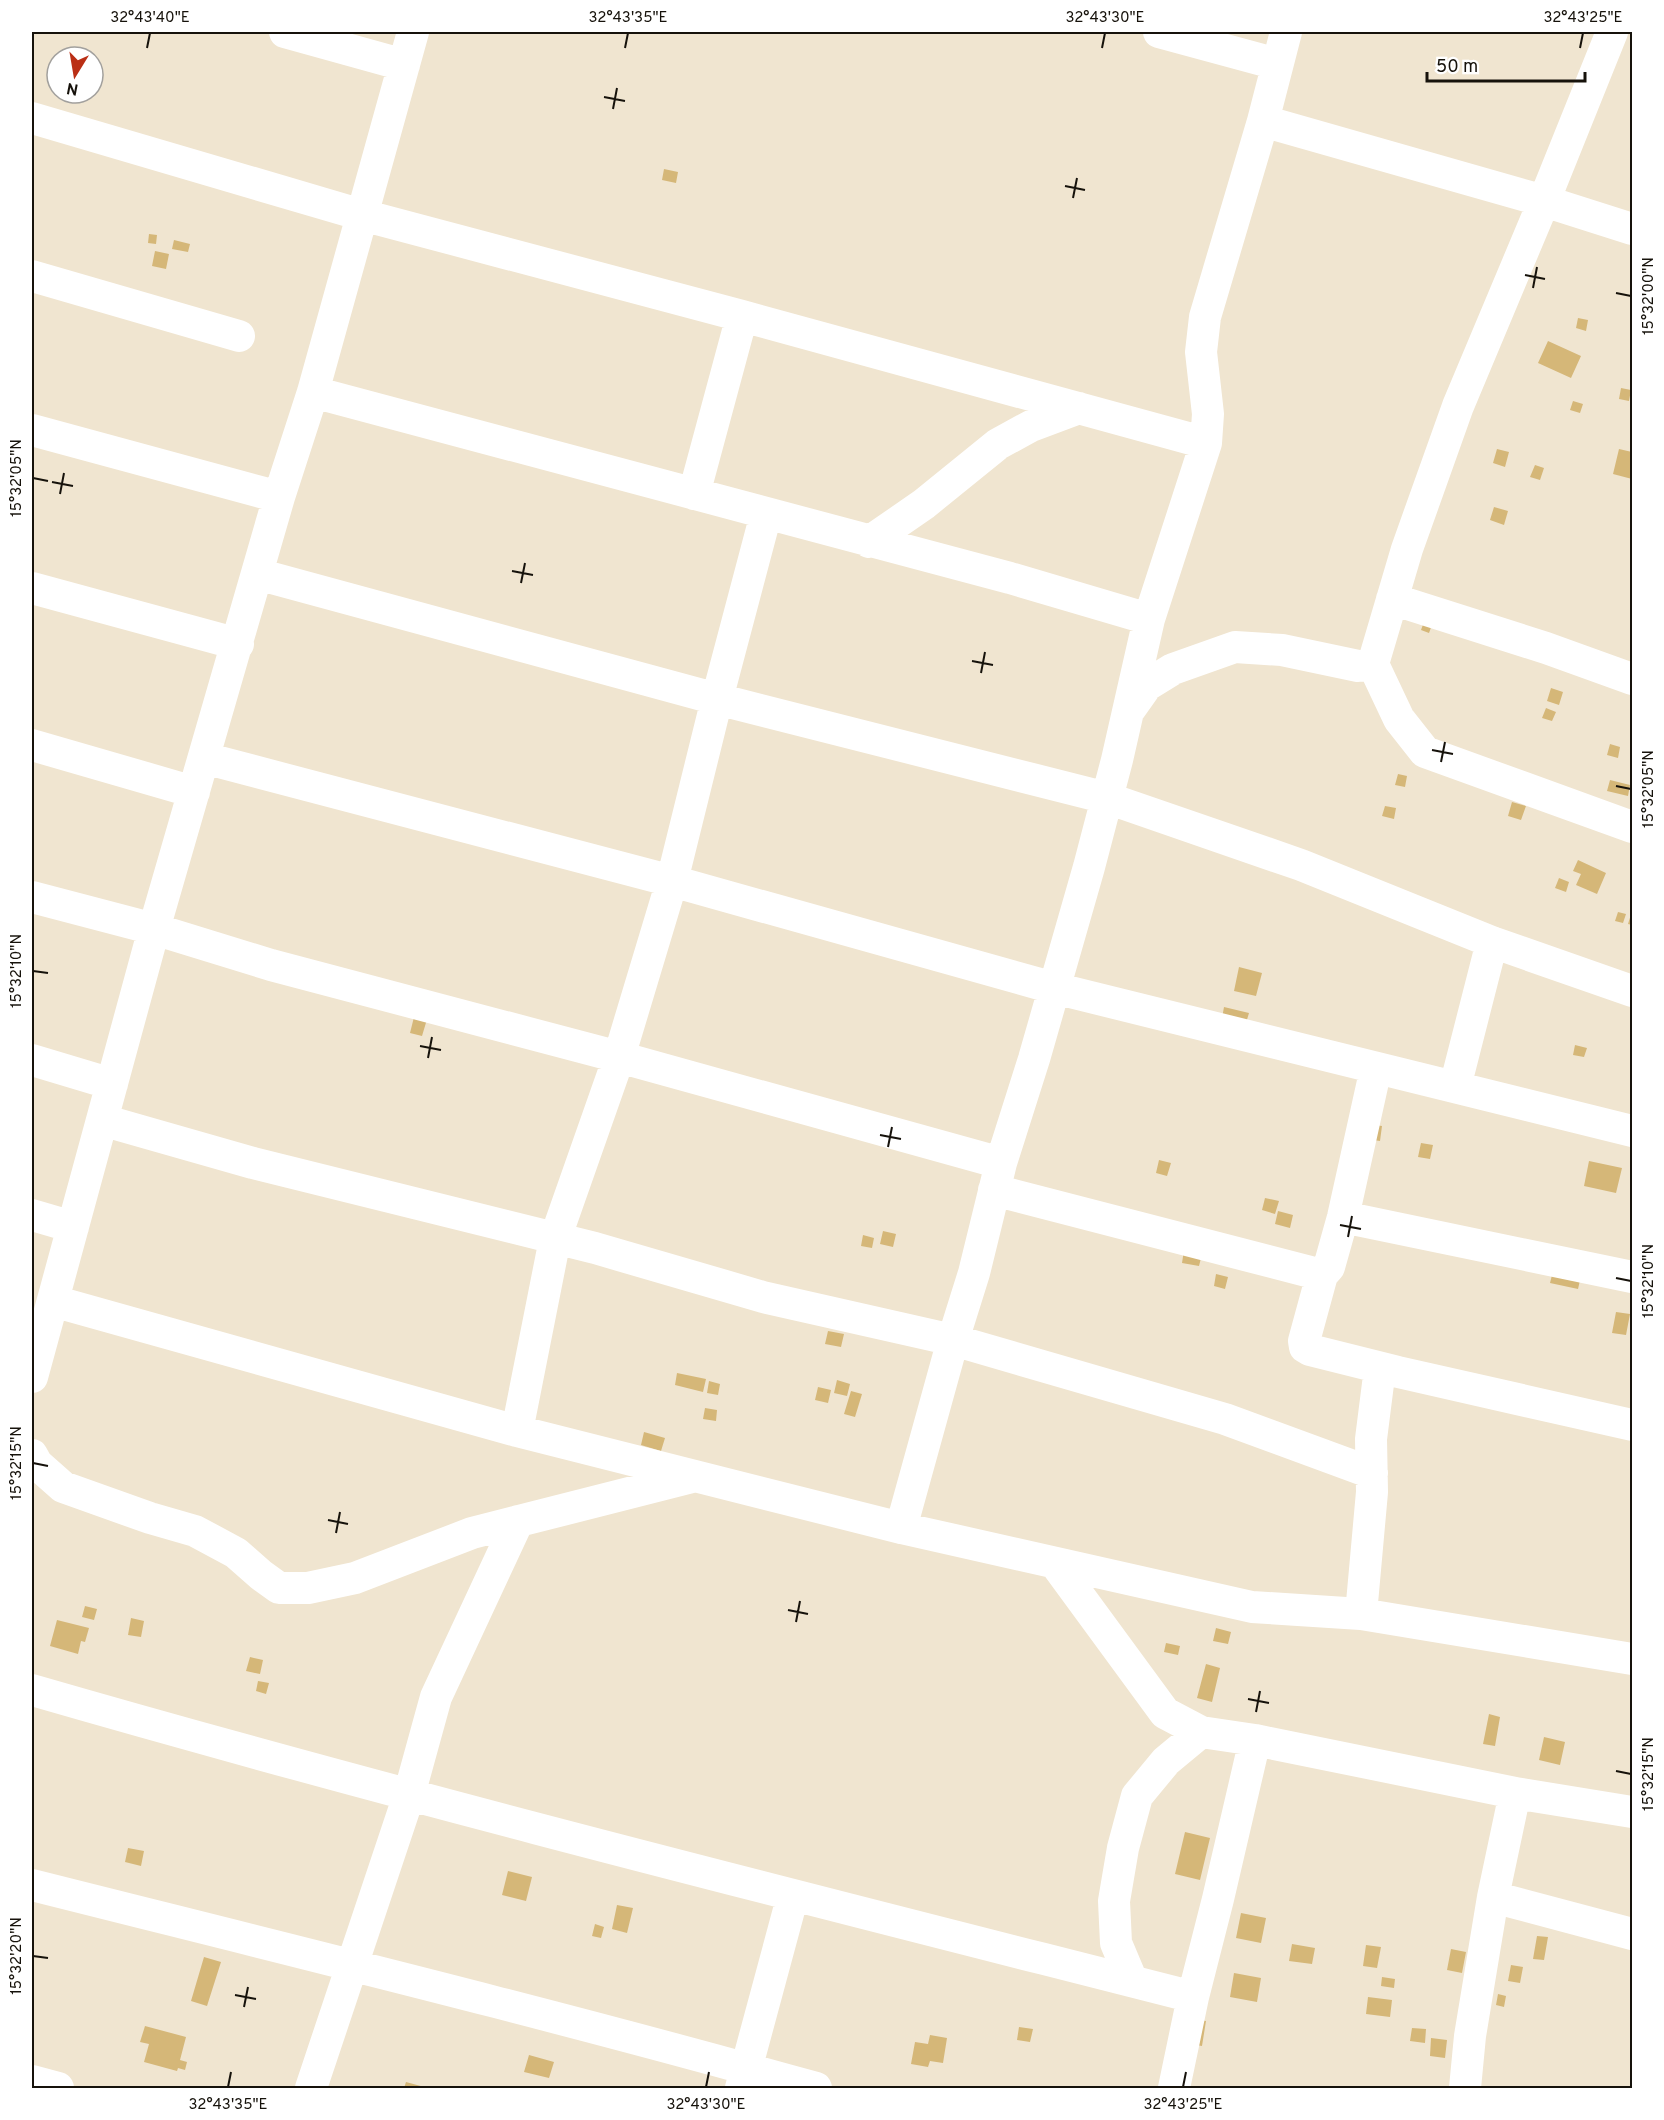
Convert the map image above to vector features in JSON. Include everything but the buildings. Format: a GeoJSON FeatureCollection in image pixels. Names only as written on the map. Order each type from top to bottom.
{"type":"FeatureCollection","features":[{"type":"Feature","properties":{"kind":"street"},"geometry":{"type":"LineString","coordinates":[[285,32],[404,65]]}},
{"type":"Feature","properties":{"kind":"street"},"geometry":{"type":"LineString","coordinates":[[32,1375],[154,929],[279,497],[313,392],[413,32]]}},
{"type":"Feature","properties":{"kind":"street"},"geometry":{"type":"LineString","coordinates":[[1159,32],[1277,64]]}},
{"type":"Feature","properties":{"kind":"street"},"geometry":{"type":"LineString","coordinates":[[901,1528],[974,1273],[997,1176],[1034,1059],[1107,798],[1149,619],[1206,443],[1208,414],[1202,352],[1205,317],[1263,121],[1286,32]]}},
{"type":"Feature","properties":{"kind":"street"},"geometry":{"type":"LineString","coordinates":[[1612,32],[1458,406],[1407,549],[1373,664],[1399,719],[1425,752],[1632,827]]}},
{"type":"Feature","properties":{"kind":"street"},"geometry":{"type":"LineString","coordinates":[[32,118],[362,215],[1206,443]]}},
{"type":"Feature","properties":{"kind":"street"},"geometry":{"type":"LineString","coordinates":[[1263,121],[1544,201],[1632,229]]}},
{"type":"Feature","properties":{"kind":"street"},"geometry":{"type":"LineString","coordinates":[[32,276],[239,336]]}},
{"type":"Feature","properties":{"kind":"street"},"geometry":{"type":"LineString","coordinates":[[694,494],[742,316]]}},
{"type":"Feature","properties":{"kind":"street"},"geometry":{"type":"LineString","coordinates":[[313,392],[1010,578],[1149,619]]}},
{"type":"Feature","properties":{"kind":"street"},"geometry":{"type":"LineString","coordinates":[[869,542],[924,504],[998,444],[1031,426],[1079,408]]}},
{"type":"Feature","properties":{"kind":"street"},"geometry":{"type":"LineString","coordinates":[[32,430],[279,497]]}},
{"type":"Feature","properties":{"kind":"street"},"geometry":{"type":"LineString","coordinates":[[517,1431],[555,1239],[619,1057],[672,881],[766,514]]}},
{"type":"Feature","properties":{"kind":"street"},"geometry":{"type":"LineString","coordinates":[[257,574],[717,699],[1107,798],[1301,866],[1492,942],[1632,991]]}},
{"type":"Feature","properties":{"kind":"street"},"geometry":{"type":"LineString","coordinates":[[32,588],[238,644]]}},
{"type":"Feature","properties":{"kind":"street"},"geometry":{"type":"LineString","coordinates":[[1392,599],[1546,648],[1632,679]]}},
{"type":"Feature","properties":{"kind":"street"},"geometry":{"type":"LineString","coordinates":[[1128,712],[1147,685],[1173,669],[1235,647],[1282,650],[1358,666],[1373,664]]}},
{"type":"Feature","properties":{"kind":"street"},"geometry":{"type":"LineString","coordinates":[[32,746],[194,792]]}},
{"type":"Feature","properties":{"kind":"street"},"geometry":{"type":"LineString","coordinates":[[204,758],[672,881],[1054,988],[1632,1131]]}},
{"type":"Feature","properties":{"kind":"street"},"geometry":{"type":"LineString","coordinates":[[32,897],[154,929],[271,965],[619,1057],[1322,1275]]}},
{"type":"Feature","properties":{"kind":"street"},"geometry":{"type":"LineString","coordinates":[[1455,1087],[1492,942]]}},
{"type":"Feature","properties":{"kind":"street"},"geometry":{"type":"LineString","coordinates":[[32,1060],[112,1084]]}},
{"type":"Feature","properties":{"kind":"street"},"geometry":{"type":"LineString","coordinates":[[1376,1068],[1343,1217],[1329,1268],[1322,1275],[1305,1347],[1380,1368],[1632,1425]]}},
{"type":"Feature","properties":{"kind":"street"},"geometry":{"type":"LineString","coordinates":[[102,1120],[253,1163],[649,1263],[763,1297],[953,1340],[1225,1419],[1372,1473]]}},
{"type":"Feature","properties":{"kind":"street"},"geometry":{"type":"LineString","coordinates":[[32,1215],[73,1227]]}},
{"type":"Feature","properties":{"kind":"street"},"geometry":{"type":"LineString","coordinates":[[1343,1217],[1632,1276]]}},
{"type":"Feature","properties":{"kind":"street"},"geometry":{"type":"LineString","coordinates":[[53,1301],[517,1431],[901,1528],[1055,1563],[1252,1607],[1361,1614],[1632,1659]]}},
{"type":"Feature","properties":{"kind":"street"},"geometry":{"type":"LineString","coordinates":[[1361,1614],[1372,1492],[1371,1439],[1380,1368]]}},
{"type":"Feature","properties":{"kind":"street"},"geometry":{"type":"LineString","coordinates":[[32,1455],[36,1464],[63,1487],[150,1518],[195,1531],[236,1553],[279,1587],[308,1588],[355,1578],[472,1533],[696,1476]]}},
{"type":"Feature","properties":{"kind":"street"},"geometry":{"type":"LineString","coordinates":[[311,2088],[409,1795],[436,1697],[518,1521]]}},
{"type":"Feature","properties":{"kind":"street"},"geometry":{"type":"LineString","coordinates":[[1055,1563],[1165,1713],[1201,1732],[1255,1740],[1515,1793],[1632,1812]]}},
{"type":"Feature","properties":{"kind":"street"},"geometry":{"type":"LineString","coordinates":[[32,1690],[409,1795],[1193,1997]]}},
{"type":"Feature","properties":{"kind":"street"},"geometry":{"type":"LineString","coordinates":[[1132,1981],[1116,1943],[1114,1901],[1123,1848],[1137,1796],[1166,1761],[1201,1732]]}},
{"type":"Feature","properties":{"kind":"street"},"geometry":{"type":"LineString","coordinates":[[1174,2088],[1193,1997],[1255,1740]]}},
{"type":"Feature","properties":{"kind":"street"},"geometry":{"type":"LineString","coordinates":[[1465,2088],[1470,2036],[1493,1897],[1515,1793]]}},
{"type":"Feature","properties":{"kind":"street"},"geometry":{"type":"LineString","coordinates":[[32,1885],[423,1982],[743,2079],[816,2088]]}},
{"type":"Feature","properties":{"kind":"street"},"geometry":{"type":"LineString","coordinates":[[743,2079],[793,1895]]}},
{"type":"Feature","properties":{"kind":"street"},"geometry":{"type":"LineString","coordinates":[[1493,1897],[1632,1934]]}},
{"type":"Feature","properties":{"kind":"street"},"geometry":{"type":"LineString","coordinates":[[32,2081],[58,2088]]}}]}
